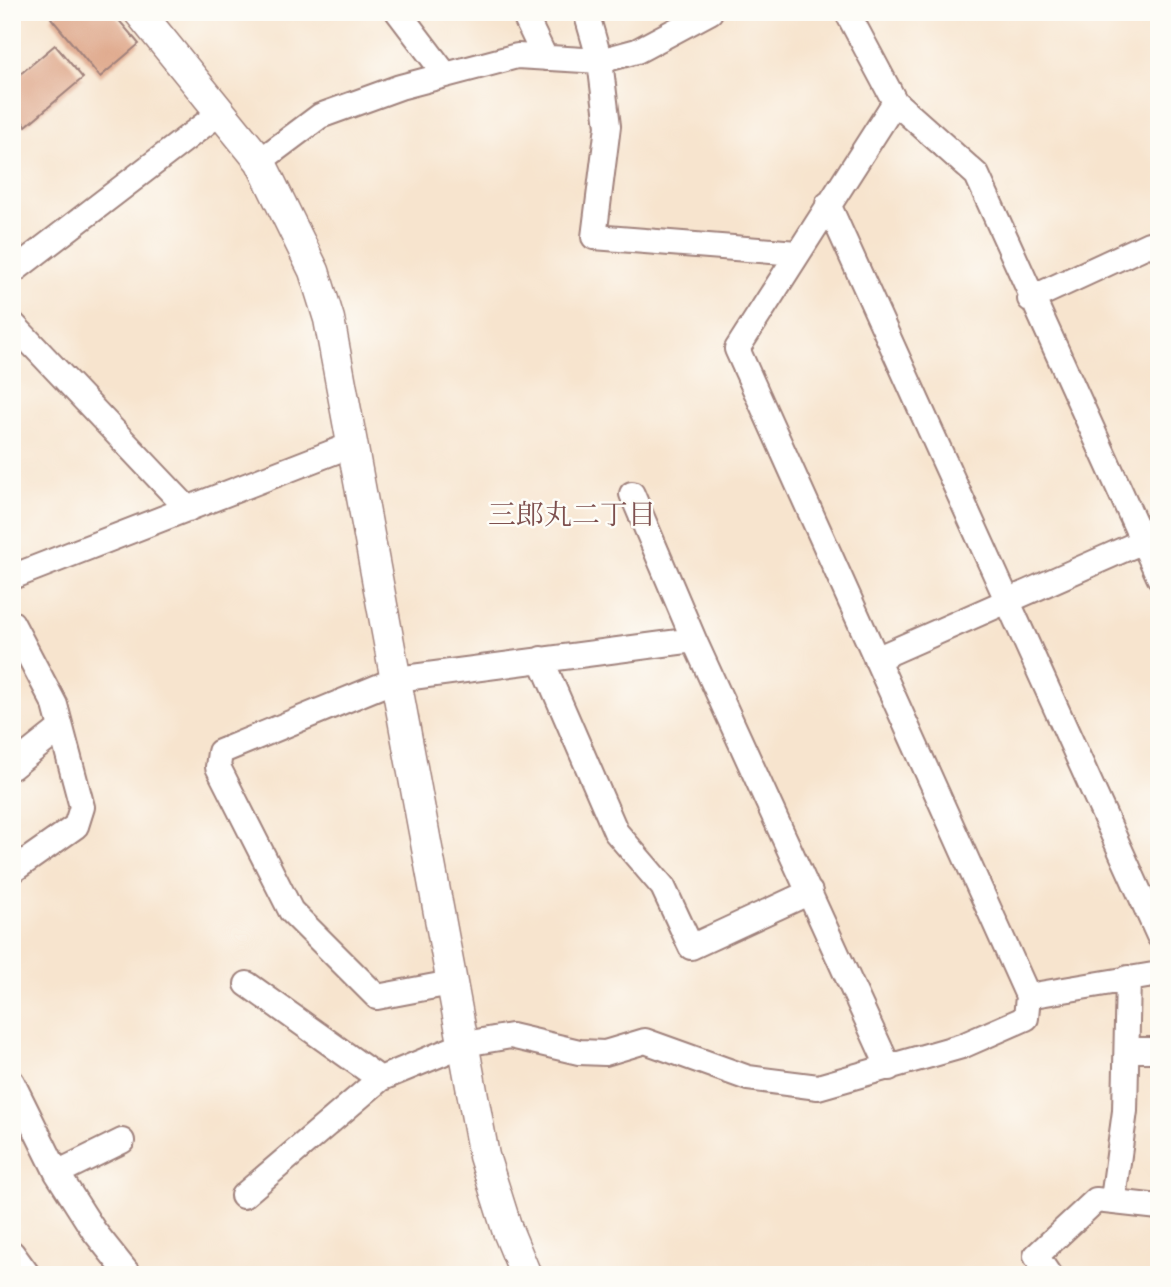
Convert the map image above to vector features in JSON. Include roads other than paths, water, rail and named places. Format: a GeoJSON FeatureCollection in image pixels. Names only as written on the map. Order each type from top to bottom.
{"type":"FeatureCollection","features":[{"type":"Feature","properties":{"kind":"street"},"geometry":{"type":"LineString","coordinates":[[139,12],[260,161],[314,271],[329,319],[484,1156],[507,1229],[526,1275]]}},
{"type":"Feature","properties":{"kind":"street"},"geometry":{"type":"LineString","coordinates":[[398,12],[445,74]]}},
{"type":"Feature","properties":{"kind":"street"},"geometry":{"type":"LineString","coordinates":[[523,12],[545,58]]}},
{"type":"Feature","properties":{"kind":"street"},"geometry":{"type":"LineString","coordinates":[[586,12],[600,61],[608,126],[594,237],[797,253]]}},
{"type":"Feature","properties":{"kind":"street"},"geometry":{"type":"LineString","coordinates":[[260,161],[320,116],[445,74],[517,56],[600,61],[637,51],[710,12]]}},
{"type":"Feature","properties":{"kind":"street"},"geometry":{"type":"LineString","coordinates":[[847,12],[895,102],[977,175],[1030,299],[1151,537],[1159,577]]}},
{"type":"Feature","properties":{"kind":"street"},"geometry":{"type":"LineString","coordinates":[[243,1196],[380,1079],[465,1044],[512,1037],[558,1049],[605,1053],[645,1041],[748,1078],[818,1087],[962,1046],[1026,1018],[1028,996],[737,349],[895,102]]}},
{"type":"Feature","properties":{"kind":"street"},"geometry":{"type":"LineString","coordinates":[[12,272],[222,111]]}},
{"type":"Feature","properties":{"kind":"street"},"geometry":{"type":"LineString","coordinates":[[828,204],[1159,936]]}},
{"type":"Feature","properties":{"kind":"street"},"geometry":{"type":"LineString","coordinates":[[1030,299],[1149,244],[1159,248]]}},
{"type":"Feature","properties":{"kind":"street"},"geometry":{"type":"LineString","coordinates":[[12,323],[188,509]]}},
{"type":"Feature","properties":{"kind":"street"},"geometry":{"type":"LineString","coordinates":[[12,577],[354,444]]}},
{"type":"Feature","properties":{"kind":"street"},"geometry":{"type":"LineString","coordinates":[[632,494],[694,640],[889,1068]]}},
{"type":"Feature","properties":{"kind":"street"},"geometry":{"type":"LineString","coordinates":[[876,659],[1151,537]]}},
{"type":"Feature","properties":{"kind":"street"},"geometry":{"type":"LineString","coordinates":[[12,623],[55,705],[82,807],[76,826],[12,872]]}},
{"type":"Feature","properties":{"kind":"street"},"geometry":{"type":"LineString","coordinates":[[451,983],[377,998],[290,911],[218,767],[220,752],[397,679],[694,640]]}},
{"type":"Feature","properties":{"kind":"street"},"geometry":{"type":"LineString","coordinates":[[541,659],[616,832],[663,887],[691,947],[810,892]]}},
{"type":"Feature","properties":{"kind":"street"},"geometry":{"type":"LineString","coordinates":[[12,767],[61,728]]}},
{"type":"Feature","properties":{"kind":"street"},"geometry":{"type":"LineString","coordinates":[[1028,996],[1159,974]]}},
{"type":"Feature","properties":{"kind":"street"},"geometry":{"type":"LineString","coordinates":[[1113,1199],[1125,1111],[1128,978]]}},
{"type":"Feature","properties":{"kind":"street"},"geometry":{"type":"LineString","coordinates":[[247,984],[380,1079]]}},
{"type":"Feature","properties":{"kind":"street"},"geometry":{"type":"LineString","coordinates":[[1127,1050],[1159,1050]]}},
{"type":"Feature","properties":{"kind":"street"},"geometry":{"type":"LineString","coordinates":[[12,1082],[57,1173],[94,1231],[129,1275]]}},
{"type":"Feature","properties":{"kind":"street"},"geometry":{"type":"LineString","coordinates":[[57,1173],[122,1141]]}},
{"type":"Feature","properties":{"kind":"street"},"geometry":{"type":"LineString","coordinates":[[1049,1275],[1035,1256],[1096,1200],[1113,1199],[1159,1207]]}},
{"type":"Feature","properties":{"kind":"street"},"geometry":{"type":"LineString","coordinates":[[12,1254],[27,1275]]}},
{"type":"Feature","properties":{"kind":"district","name":"三郎丸二丁目"},"geometry":{"type":"Point","coordinates":[572,515]}}]}
